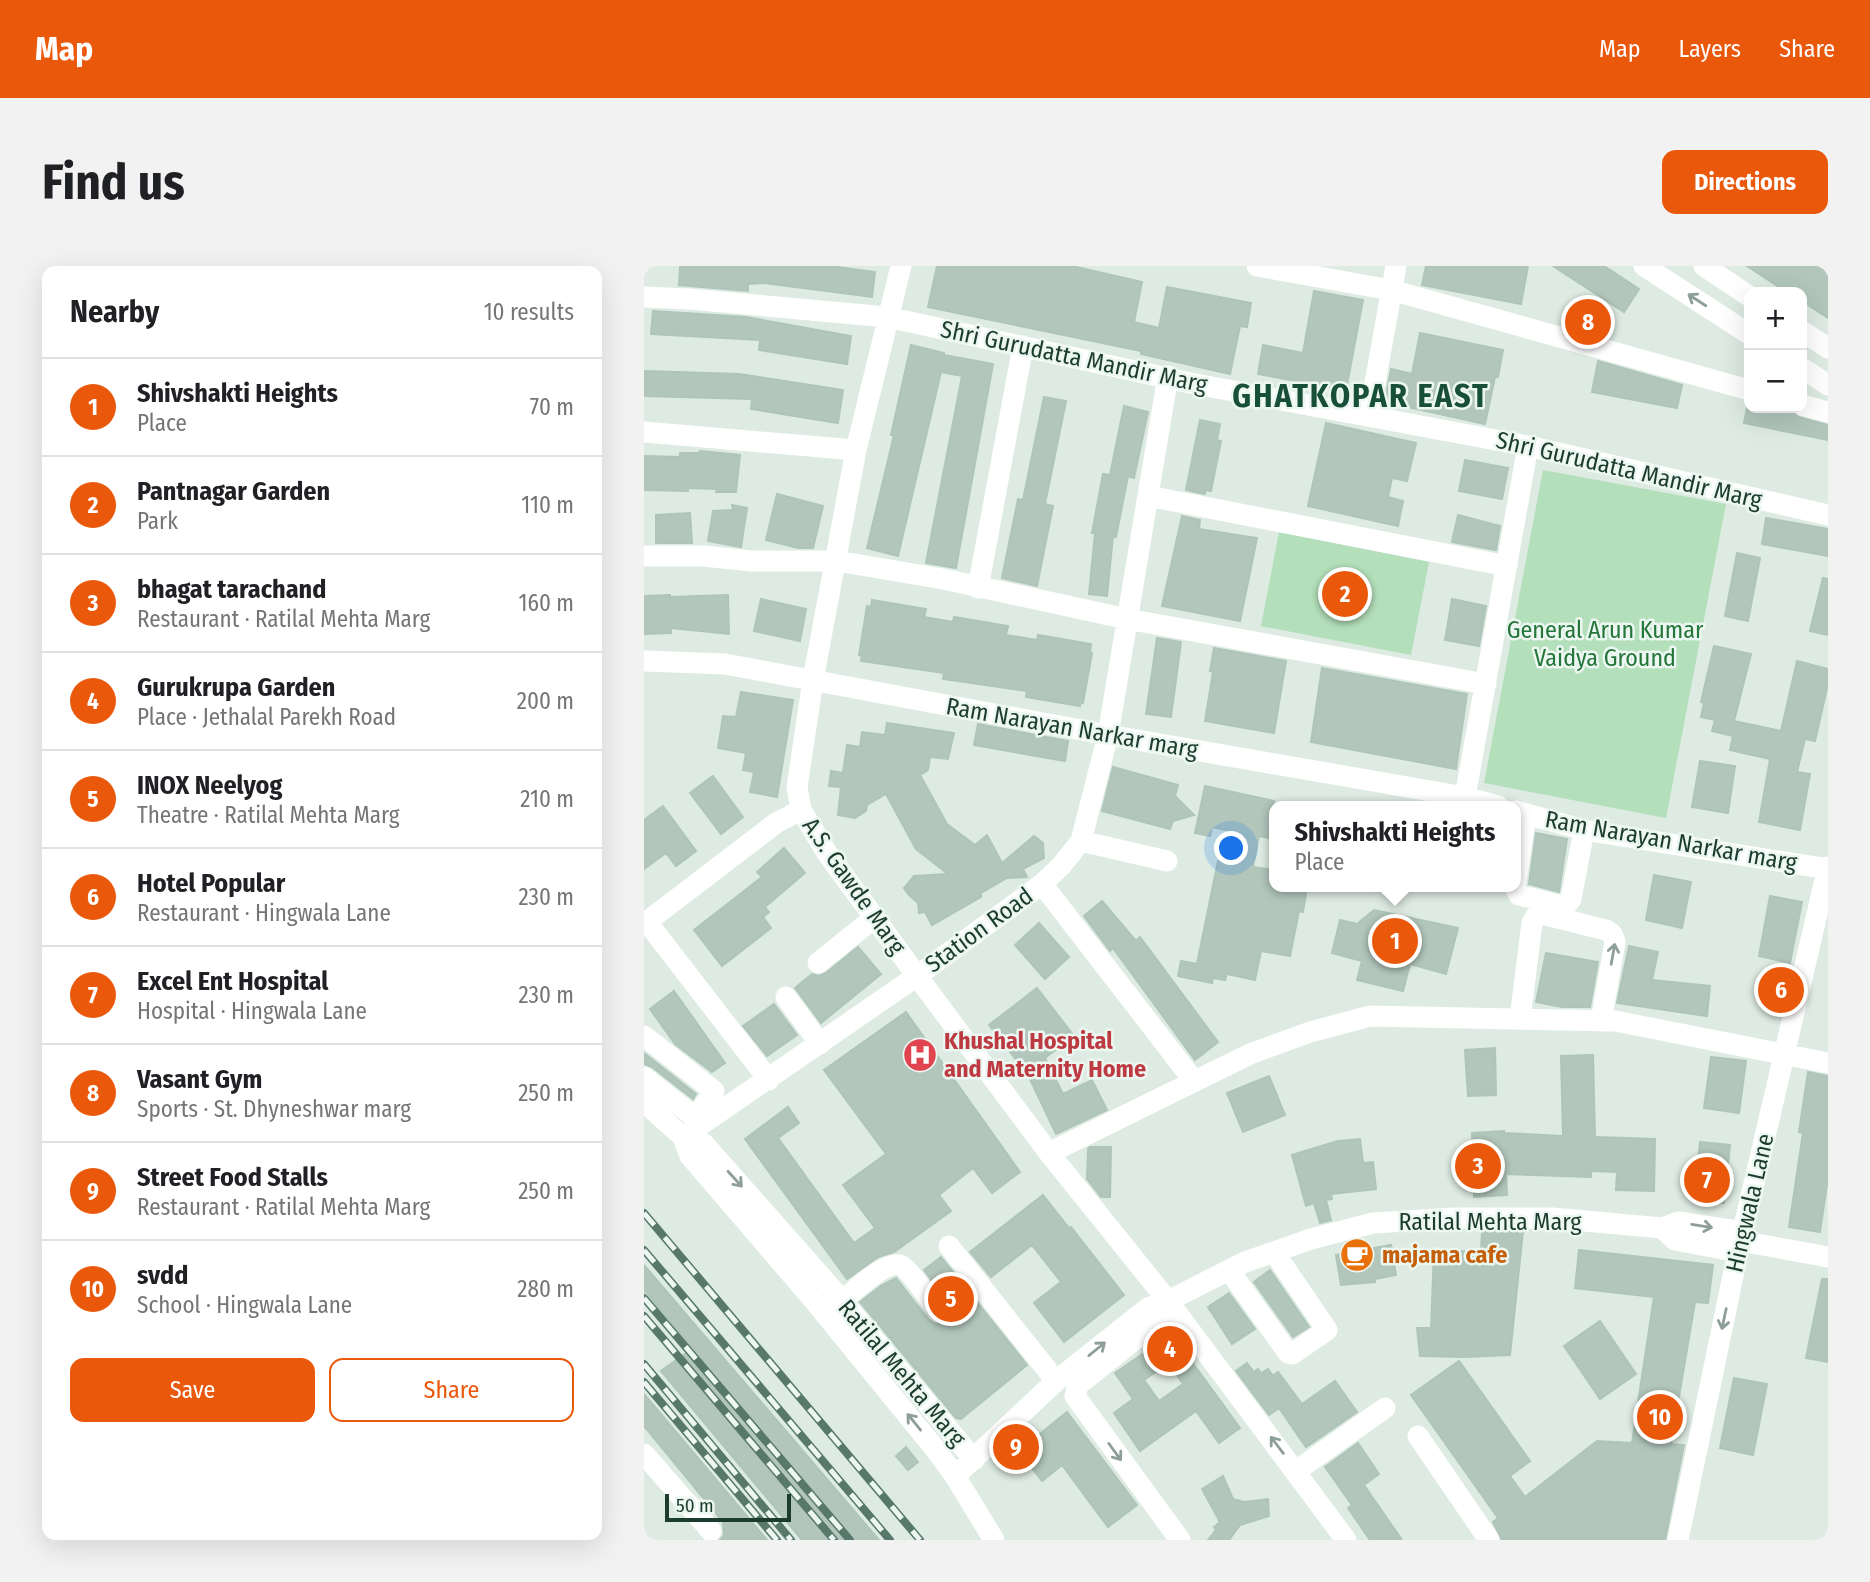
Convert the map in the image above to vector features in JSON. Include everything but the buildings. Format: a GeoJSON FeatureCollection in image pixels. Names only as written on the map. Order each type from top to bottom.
{"type":"FeatureCollection","features":[{"type":"Feature","properties":{"kind":"street","name":"A.S. Gawde Marg"},"geometry":{"type":"LineString","coordinates":[[901,266],[856,450],[813,680],[797,787],[801,810],[827,853],[1049,1153],[1168,1301],[1346,1540]]}},
{"type":"Feature","properties":{"kind":"street"},"geometry":{"type":"LineString","coordinates":[[1257,266],[1391,290],[1744,389]]}},
{"type":"Feature","properties":{"kind":"street"},"geometry":{"type":"LineString","coordinates":[[1369,416],[1396,266]]}},
{"type":"Feature","properties":{"kind":"street"},"geometry":{"type":"LineString","coordinates":[[1644,266],[1744,331]]}},
{"type":"Feature","properties":{"kind":"street"},"geometry":{"type":"LineString","coordinates":[[1704,266],[1744,293]]}},
{"type":"Feature","properties":{"kind":"street","name":"Shri Gurudatta Mandir Marg"},"geometry":{"type":"LineString","coordinates":[[644,298],[688,299],[887,317],[1168,376],[1190,383],[1528,446],[1828,515]]}},
{"type":"Feature","properties":{"kind":"street"},"geometry":{"type":"LineString","coordinates":[[1807,334],[1828,348]]}},
{"type":"Feature","properties":{"kind":"street"},"geometry":{"type":"LineString","coordinates":[[978,588],[1023,346]]}},
{"type":"Feature","properties":{"kind":"street"},"geometry":{"type":"LineString","coordinates":[[1807,371],[1828,385]]}},
{"type":"Feature","properties":{"kind":"street"},"geometry":{"type":"LineString","coordinates":[[1167,860],[1081,841],[1108,735],[1168,376]]}},
{"type":"Feature","properties":{"kind":"street"},"geometry":{"type":"LineString","coordinates":[[1807,406],[1828,412]]}},
{"type":"Feature","properties":{"kind":"street"},"geometry":{"type":"LineString","coordinates":[[644,432],[856,450]]}},
{"type":"Feature","properties":{"kind":"street"},"geometry":{"type":"LineString","coordinates":[[1465,797],[1528,446]]}},
{"type":"Feature","properties":{"kind":"street"},"geometry":{"type":"LineString","coordinates":[[1148,496],[1507,566]]}},
{"type":"Feature","properties":{"kind":"street"},"geometry":{"type":"LineString","coordinates":[[644,556],[704,556],[751,561],[837,561],[943,579],[1127,619],[1486,684]]}},
{"type":"Feature","properties":{"kind":"street","name":"Ram Narayan Narkar marg"},"geometry":{"type":"LineString","coordinates":[[644,661],[725,664],[1480,801]]}},
{"type":"Feature","properties":{"kind":"street"},"geometry":{"type":"LineString","coordinates":[[769,1080],[645,923],[776,823],[801,810]]}},
{"type":"Feature","properties":{"kind":"street","name":"Ram Narayan Narkar marg"},"geometry":{"type":"LineString","coordinates":[[1522,817],[1584,835],[1828,868]]}},
{"type":"Feature","properties":{"kind":"street"},"geometry":{"type":"LineString","coordinates":[[1518,892],[1519,895],[1566,905],[1571,899],[1584,835]]}},
{"type":"Feature","properties":{"kind":"street","name":"Station Road"},"geometry":{"type":"LineString","coordinates":[[683,1137],[705,1114],[769,1080],[1042,884],[1081,841]]}},
{"type":"Feature","properties":{"kind":"street","name":"Hingwala Lane"},"geometry":{"type":"LineString","coordinates":[[1678,1540],[1741,1242],[1828,868]]}},
{"type":"Feature","properties":{"kind":"street"},"geometry":{"type":"LineString","coordinates":[[1042,884],[1194,1082]]}},
{"type":"Feature","properties":{"kind":"street"},"geometry":{"type":"LineString","coordinates":[[1520,1019],[1532,923],[1536,916],[1542,914],[1606,930],[1612,934],[1615,942],[1601,1021]]}},
{"type":"Feature","properties":{"kind":"street"},"geometry":{"type":"LineString","coordinates":[[818,963],[874,918]]}},
{"type":"Feature","properties":{"kind":"street"},"geometry":{"type":"LineString","coordinates":[[786,997],[820,1044]]}},
{"type":"Feature","properties":{"kind":"street"},"geometry":{"type":"LineString","coordinates":[[1049,1153],[1250,1054],[1310,1032],[1370,1016],[1615,1021],[1828,1063]]}},
{"type":"Feature","properties":{"kind":"street"},"geometry":{"type":"LineString","coordinates":[[644,1036],[713,1089],[705,1114],[669,1111],[644,1102]]}},
{"type":"Feature","properties":{"kind":"street"},"geometry":{"type":"LineString","coordinates":[[644,1077],[669,1111],[690,1156],[826,1315],[936,1450],[995,1540]]}},
{"type":"Feature","properties":{"kind":"street","name":"Ratilal Mehta Marg"},"geometry":{"type":"LineString","coordinates":[[683,1137],[704,1144],[842,1301],[974,1460],[1056,1381],[1148,1308],[1168,1301],[1229,1270],[1311,1239],[1373,1223],[1454,1218],[1552,1218],[1662,1228],[1678,1222],[1741,1242]]}},
{"type":"Feature","properties":{"kind":"street"},"geometry":{"type":"LineString","coordinates":[[1741,1242],[1828,1257]]}},
{"type":"Feature","properties":{"kind":"street"},"geometry":{"type":"LineString","coordinates":[[949,1246],[1056,1381]]}},
{"type":"Feature","properties":{"kind":"street"},"geometry":{"type":"LineString","coordinates":[[1229,1270],[1288,1353],[1292,1354],[1327,1330],[1274,1252]]}},
{"type":"Feature","properties":{"kind":"street"},"geometry":{"type":"LineString","coordinates":[[826,1315],[884,1268],[899,1265],[939,1312]]}},
{"type":"Feature","properties":{"kind":"street","name":"Ratilal Mehta Marg"},"geometry":{"type":"LineString","coordinates":[[1168,1301],[1158,1321],[1078,1385],[1075,1396],[1180,1540]]}},
{"type":"Feature","properties":{"kind":"street"},"geometry":{"type":"LineString","coordinates":[[1296,1471],[1385,1408]]}},
{"type":"Feature","properties":{"kind":"street"},"geometry":{"type":"LineString","coordinates":[[1418,1436],[1489,1540]]}},
{"type":"Feature","properties":{"kind":"street"},"geometry":{"type":"LineString","coordinates":[[644,1454],[711,1531]]}},
{"type":"Feature","properties":{"kind":"street"},"geometry":{"type":"LineString","coordinates":[[955,1476],[974,1460]]}},
{"type":"Feature","properties":{"kind":"green space","name":"General Arun Kumar Vaidya Ground"},"geometry":{"type":"Polygon","coordinates":[[[1543,470],[1726,504],[1666,818],[1484,783],[1543,470]]]}},
{"type":"Feature","properties":{"kind":"green space"},"geometry":{"type":"Polygon","coordinates":[[[1279,532],[1429,562],[1411,655],[1261,626],[1279,532]]]}},
{"type":"Feature","properties":{"kind":"railway"},"geometry":{"type":"LineString","coordinates":[[644,1213],[920,1540]]}},
{"type":"Feature","properties":{"kind":"railway"},"geometry":{"type":"LineString","coordinates":[[644,1250],[890,1540]]}},
{"type":"Feature","properties":{"kind":"railway"},"geometry":{"type":"LineString","coordinates":[[644,1298],[850,1540]]}},
{"type":"Feature","properties":{"kind":"railway"},"geometry":{"type":"LineString","coordinates":[[644,1316],[834,1540]]}},
{"type":"Feature","properties":{"kind":"railway"},"geometry":{"type":"LineString","coordinates":[[644,1364],[791,1540]]}},
{"type":"Feature","properties":{"kind":"railway"},"geometry":{"type":"LineString","coordinates":[[644,1382],[777,1540]]}},
{"type":"Feature","properties":{"kind":"place","name":"Vasant Gym"},"geometry":{"type":"Point","coordinates":[1588,322]}},
{"type":"Feature","properties":{"kind":"place","name":"Pantnagar Garden"},"geometry":{"type":"Point","coordinates":[1345,594]}},
{"type":"Feature","properties":{"kind":"place","name":"Shivshakti Heights"},"geometry":{"type":"Point","coordinates":[1395,941]}},
{"type":"Feature","properties":{"kind":"place","name":"Hotel Popular"},"geometry":{"type":"Point","coordinates":[1781,990]}},
{"type":"Feature","properties":{"kind":"place","name":"Khushal Hospital and Maternity Home"},"geometry":{"type":"Point","coordinates":[920,1055]}},
{"type":"Feature","properties":{"kind":"place","name":"bhagat tarachand"},"geometry":{"type":"Point","coordinates":[1478,1166]}},
{"type":"Feature","properties":{"kind":"place","name":"Excel Ent Hospital"},"geometry":{"type":"Point","coordinates":[1707,1180]}},
{"type":"Feature","properties":{"kind":"place","name":"majama cafe"},"geometry":{"type":"Point","coordinates":[1357,1255]}},
{"type":"Feature","properties":{"kind":"place","name":"INOX Neelyog"},"geometry":{"type":"Point","coordinates":[951,1299]}},
{"type":"Feature","properties":{"kind":"place","name":"Gurukrupa Garden"},"geometry":{"type":"Point","coordinates":[1170,1349]}},
{"type":"Feature","properties":{"kind":"place","name":"svdd"},"geometry":{"type":"Point","coordinates":[1660,1417]}},
{"type":"Feature","properties":{"kind":"place","name":"Street Food Stalls"},"geometry":{"type":"Point","coordinates":[1016,1447]}},
{"type":"Feature","properties":{"kind":"district","name":"GHATKOPAR EAST"},"geometry":{"type":"Point","coordinates":[1361,396]}}]}
